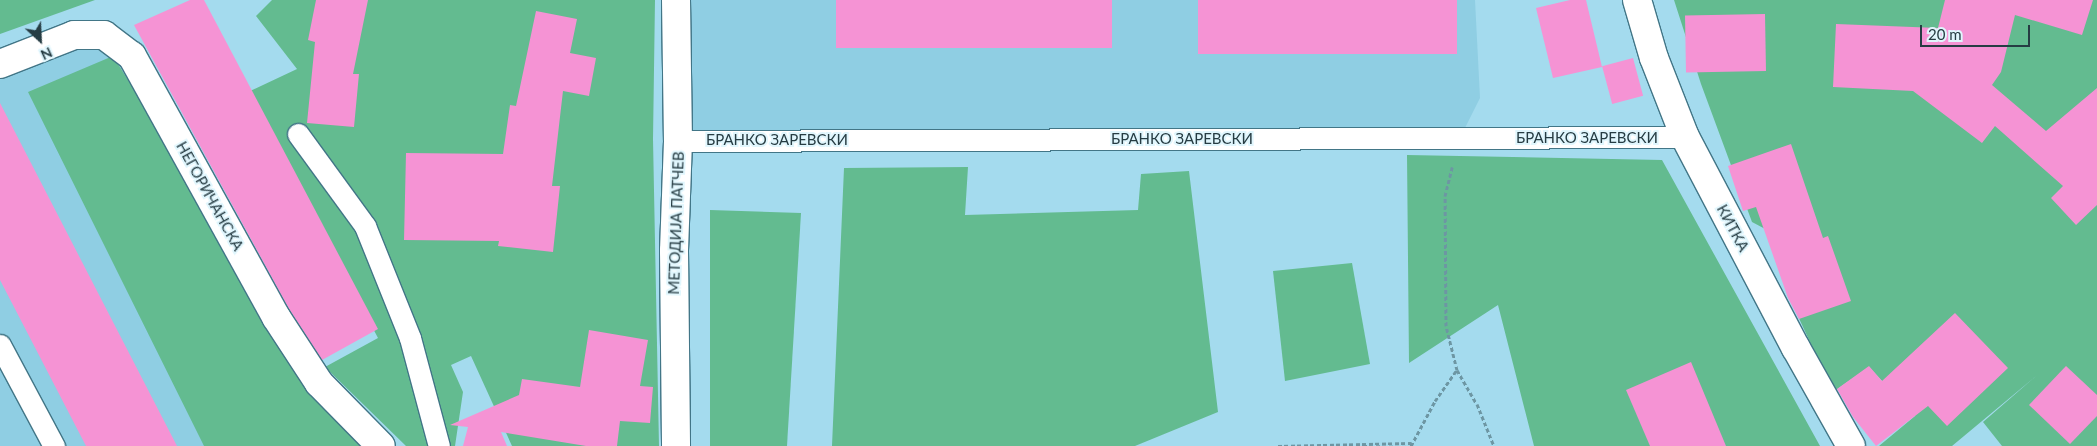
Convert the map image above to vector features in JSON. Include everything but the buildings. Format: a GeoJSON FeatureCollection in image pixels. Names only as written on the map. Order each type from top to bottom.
{"type":"FeatureCollection","features":[{"type":"Feature","properties":{"kind":"street","name":"МЕТОДИЈА ПАТЧЕВ"},"geometry":{"type":"LineString","coordinates":[[676,0],[678,141],[674,251],[676,446]]}},
{"type":"Feature","properties":{"kind":"street","name":"КИТКА"},"geometry":{"type":"LineString","coordinates":[[1637,0],[1654,58],[1685,137],[1796,348],[1851,446]]}},
{"type":"Feature","properties":{"kind":"street","name":"НЕГОРИЧАНСКА"},"geometry":{"type":"LineString","coordinates":[[0,64],[74,35],[104,35],[132,56],[276,317],[319,383],[382,446]]}},
{"type":"Feature","properties":{"kind":"lane"},"geometry":{"type":"LineString","coordinates":[[298,134],[365,226],[410,338],[439,446]]}},
{"type":"Feature","properties":{"kind":"lane","name":"БРАНКО ЗАРЕВСКИ"},"geometry":{"type":"LineString","coordinates":[[678,141],[1685,137]]}},
{"type":"Feature","properties":{"kind":"lane"},"geometry":{"type":"LineString","coordinates":[[0,345],[54,446]]}},
{"type":"Feature","properties":{"kind":"path"},"geometry":{"type":"LineString","coordinates":[[1460,138],[1445,196],[1446,326],[1457,370],[1477,404],[1494,446]]}},
{"type":"Feature","properties":{"kind":"path"},"geometry":{"type":"LineString","coordinates":[[1278,446],[1411,445],[1457,370]]}},
{"type":"Feature","properties":{"kind":"shaded area"},"geometry":{"type":"Polygon","coordinates":[[[676,0],[1475,0],[1480,98],[1460,138],[678,141],[676,0]]]}},
{"type":"Feature","properties":{"kind":"shaded area"},"geometry":{"type":"Polygon","coordinates":[[[104,35],[276,317],[381,446],[0,446],[0,64],[104,35]]]}},
{"type":"Feature","properties":{"kind":"green space"},"geometry":{"type":"Polygon","coordinates":[[[0,0],[95,0],[0,34],[0,0]]]}},
{"type":"Feature","properties":{"kind":"green space"},"geometry":{"type":"Polygon","coordinates":[[[272,0],[655,0],[653,139],[659,446],[512,446],[471,356],[451,365],[463,392],[455,446],[406,446],[325,367],[378,338],[248,92],[297,69],[256,16],[272,0]]]}},
{"type":"Feature","properties":{"kind":"green space"},"geometry":{"type":"Polygon","coordinates":[[[1674,0],[2097,0],[2097,446],[2002,446],[1983,422],[2036,376],[1952,446],[1879,446],[1915,416],[1869,367],[1833,392],[1797,314],[1769,231],[1752,222],[1701,84],[1674,0]]]}},
{"type":"Feature","properties":{"kind":"green space"},"geometry":{"type":"Polygon","coordinates":[[[113,56],[339,417],[361,446],[204,446],[28,92],[113,56]]]}},
{"type":"Feature","properties":{"kind":"green space"},"geometry":{"type":"Polygon","coordinates":[[[1407,155],[1662,160],[1820,446],[1534,446],[1498,305],[1409,363],[1407,155]]]}},
{"type":"Feature","properties":{"kind":"green space"},"geometry":{"type":"Polygon","coordinates":[[[968,167],[965,215],[1138,210],[1141,174],[1189,171],[1218,412],[1135,446],[832,446],[844,168],[968,167]]]}},
{"type":"Feature","properties":{"kind":"green space"},"geometry":{"type":"Polygon","coordinates":[[[710,210],[801,213],[787,446],[710,446],[710,210]]]}},
{"type":"Feature","properties":{"kind":"green space"},"geometry":{"type":"Polygon","coordinates":[[[1352,263],[1370,364],[1285,381],[1273,271],[1352,263]]]}}]}
